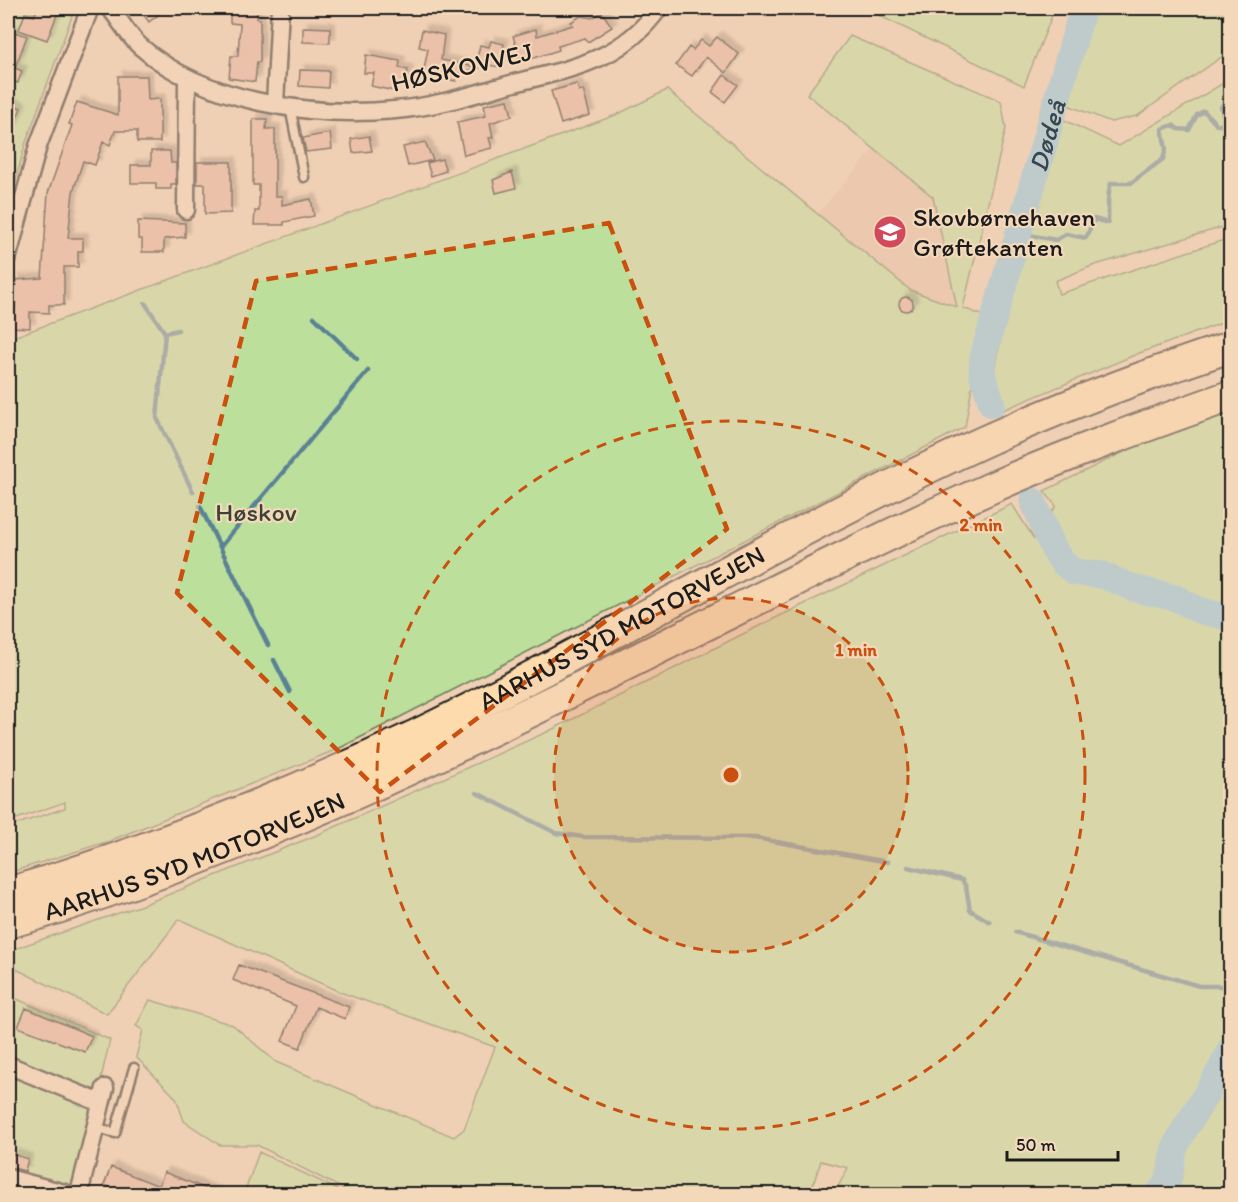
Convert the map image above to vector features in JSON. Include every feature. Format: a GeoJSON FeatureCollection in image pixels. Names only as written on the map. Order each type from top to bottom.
{"type":"FeatureCollection","features":[{"type":"Feature","properties":{"kind":"highway","name":"AARHUS SYD MOTORVEJEN"},"geometry":{"type":"LineString","coordinates":[[8,893],[145,848],[284,793],[416,735],[865,500],[986,440],[1151,373],[1230,347]]}},
{"type":"Feature","properties":{"kind":"highway","name":"AARHUS SYD MOTORVEJEN"},"geometry":{"type":"LineString","coordinates":[[8,923],[160,873],[294,820],[429,762],[995,487],[1230,396]]}},
{"type":"Feature","properties":{"kind":"street"},"geometry":{"type":"LineString","coordinates":[[8,256],[38,146],[90,8]]}},
{"type":"Feature","properties":{"kind":"street","name":"HØSKOVVEJ"},"geometry":{"type":"LineString","coordinates":[[110,8],[140,46],[187,79],[226,92],[283,105],[347,112],[396,110],[445,102],[586,64],[603,57],[636,35],[658,8]]}},
{"type":"Feature","properties":{"kind":"street"},"geometry":{"type":"LineString","coordinates":[[280,8],[283,105]]}},
{"type":"Feature","properties":{"kind":"street"},"geometry":{"type":"LineString","coordinates":[[186,210],[187,79]]}},
{"type":"Feature","properties":{"kind":"street"},"geometry":{"type":"LineString","coordinates":[[8,1065],[103,1095],[79,1194]]}},
{"type":"Feature","properties":{"kind":"street"},"geometry":{"type":"LineString","coordinates":[[8,1178],[68,1194]]}},
{"type":"Feature","properties":{"kind":"lane"},"geometry":{"type":"LineString","coordinates":[[283,105],[304,177]]}},
{"type":"Feature","properties":{"kind":"lane"},"geometry":{"type":"LineString","coordinates":[[95,1127],[115,1133],[134,1068]]}},
{"type":"Feature","properties":{"kind":"highlighted area"},"geometry":{"type":"Polygon","coordinates":[[[609,223],[727,529],[380,792],[177,593],[256,281],[609,223]]]}},
{"type":"Feature","properties":{"kind":"shaded area","name":"Skovbørnehaven Grøftekanten"},"geometry":{"type":"Polygon","coordinates":[[[875,148],[933,197],[958,307],[910,290],[817,214],[875,148]]]}},
{"type":"Feature","properties":{"kind":"green space"},"geometry":{"type":"Polygon","coordinates":[[[8,8],[75,8],[25,145],[8,210],[8,8]]]}},
{"type":"Feature","properties":{"kind":"green space"},"geometry":{"type":"Polygon","coordinates":[[[869,8],[1055,8],[1024,86],[880,16],[879,11],[869,8]]]}},
{"type":"Feature","properties":{"kind":"green space"},"geometry":{"type":"Polygon","coordinates":[[[1072,8],[1230,8],[1230,51],[1137,116],[1111,122],[1065,104],[1072,8]]]}},
{"type":"Feature","properties":{"kind":"green space","name":"Høskov"},"geometry":{"type":"Polygon","coordinates":[[[850,36],[1001,101],[1006,128],[963,308],[984,316],[965,427],[338,749],[109,841],[8,873],[8,827],[65,808],[65,802],[8,822],[8,339],[616,115],[667,90],[910,290],[957,307],[933,197],[807,94],[850,36]]]}},
{"type":"Feature","properties":{"kind":"green space"},"geometry":{"type":"Polygon","coordinates":[[[1230,79],[1230,225],[1092,266],[1055,281],[1059,294],[1230,238],[1230,320],[1137,354],[1003,410],[991,385],[1007,310],[1060,118],[1119,146],[1230,79]]]}},
{"type":"Feature","properties":{"kind":"green space"},"geometry":{"type":"Polygon","coordinates":[[[1230,412],[1230,1194],[834,1194],[848,1168],[821,1161],[810,1194],[353,1194],[257,1145],[220,1145],[184,1121],[176,1098],[136,1057],[143,1030],[136,1026],[150,1000],[233,1025],[276,1062],[454,1137],[464,1129],[495,1047],[340,992],[179,919],[107,1014],[8,965],[8,951],[145,904],[317,835],[549,731],[763,624],[1012,504],[1034,539],[1056,506],[1044,491],[1146,441],[1230,412]]]}},
{"type":"Feature","properties":{"kind":"green space"},"geometry":{"type":"Polygon","coordinates":[[[8,995],[110,1040],[74,1194],[8,1194],[8,995]]]}},
{"type":"Feature","properties":{"kind":"green space"},"geometry":{"type":"Polygon","coordinates":[[[259,1152],[347,1194],[244,1194],[259,1152]]]}},
{"type":"Feature","properties":{"kind":"building"},"geometry":{"type":"Polygon","coordinates":[[[38,8],[59,10],[47,40],[19,30],[25,13],[34,16],[38,8]]]}},
{"type":"Feature","properties":{"kind":"building"},"geometry":{"type":"Polygon","coordinates":[[[149,8],[167,8],[149,22],[142,13],[149,8]]]}},
{"type":"Feature","properties":{"kind":"building"},"geometry":{"type":"Polygon","coordinates":[[[230,11],[257,12],[257,19],[260,19],[260,62],[257,62],[255,82],[229,78],[231,56],[238,56],[240,24],[230,23],[230,11]]]}},
{"type":"Feature","properties":{"kind":"building"},"geometry":{"type":"Polygon","coordinates":[[[602,12],[612,27],[588,42],[585,38],[558,46],[559,50],[521,62],[513,36],[536,29],[537,36],[573,25],[571,22],[581,16],[592,18],[602,12]]]}},
{"type":"Feature","properties":{"kind":"building"},"geometry":{"type":"Polygon","coordinates":[[[303,27],[330,28],[330,43],[303,42],[303,27]]]}},
{"type":"Feature","properties":{"kind":"building"},"geometry":{"type":"Polygon","coordinates":[[[8,30],[27,36],[15,68],[22,71],[18,83],[10,80],[9,84],[8,30]]]}},
{"type":"Feature","properties":{"kind":"building"},"geometry":{"type":"Polygon","coordinates":[[[422,30],[444,35],[441,60],[480,68],[458,73],[456,81],[423,74],[428,49],[419,47],[422,30]]]}},
{"type":"Feature","properties":{"kind":"building"},"geometry":{"type":"Polygon","coordinates":[[[717,37],[739,54],[726,73],[706,57],[692,76],[676,65],[689,47],[693,50],[701,40],[709,46],[717,37]]]}},
{"type":"Feature","properties":{"kind":"building"},"geometry":{"type":"Polygon","coordinates":[[[491,41],[504,44],[499,67],[476,63],[480,45],[489,47],[491,41]]]}},
{"type":"Feature","properties":{"kind":"building"},"geometry":{"type":"Polygon","coordinates":[[[366,55],[400,61],[399,68],[408,70],[404,86],[395,84],[394,91],[371,86],[374,73],[364,73],[366,55]]]}},
{"type":"Feature","properties":{"kind":"building"},"geometry":{"type":"Polygon","coordinates":[[[300,70],[329,71],[328,88],[299,86],[300,70]]]}},
{"type":"Feature","properties":{"kind":"building"},"geometry":{"type":"Polygon","coordinates":[[[724,75],[738,85],[725,102],[712,92],[724,75]]]}},
{"type":"Feature","properties":{"kind":"building"},"geometry":{"type":"Polygon","coordinates":[[[118,76],[147,76],[148,100],[160,99],[160,142],[137,142],[137,131],[115,131],[110,145],[103,142],[95,165],[83,161],[73,192],[68,238],[83,238],[83,251],[78,251],[78,267],[64,267],[64,305],[49,305],[49,313],[30,312],[30,328],[8,327],[8,308],[15,308],[15,280],[42,278],[48,193],[72,125],[69,124],[77,102],[118,115],[118,76]]]}},
{"type":"Feature","properties":{"kind":"building"},"geometry":{"type":"Polygon","coordinates":[[[577,84],[579,91],[583,90],[590,115],[561,124],[551,91],[577,84]]]}},
{"type":"Feature","properties":{"kind":"building"},"geometry":{"type":"Polygon","coordinates":[[[508,100],[512,116],[490,123],[493,137],[489,138],[492,148],[464,155],[457,122],[486,116],[484,105],[508,100]]]}},
{"type":"Feature","properties":{"kind":"building"},"geometry":{"type":"Polygon","coordinates":[[[8,103],[21,108],[8,139],[8,103]]]}},
{"type":"Feature","properties":{"kind":"building"},"geometry":{"type":"Polygon","coordinates":[[[253,119],[267,119],[266,129],[275,129],[275,196],[282,196],[282,205],[311,199],[314,216],[284,222],[284,225],[254,225],[255,211],[259,211],[259,185],[253,185],[253,119]]]}},
{"type":"Feature","properties":{"kind":"building"},"geometry":{"type":"Polygon","coordinates":[[[330,133],[332,149],[306,152],[303,138],[330,133]]]}},
{"type":"Feature","properties":{"kind":"building"},"geometry":{"type":"Polygon","coordinates":[[[369,136],[372,151],[353,153],[351,139],[369,136]]]}},
{"type":"Feature","properties":{"kind":"building"},"geometry":{"type":"Polygon","coordinates":[[[425,142],[433,160],[408,166],[403,147],[425,142]]]}},
{"type":"Feature","properties":{"kind":"building"},"geometry":{"type":"Polygon","coordinates":[[[151,151],[170,151],[171,163],[176,163],[176,184],[171,184],[171,189],[156,189],[156,183],[131,183],[131,165],[151,165],[151,151]]]}},
{"type":"Feature","properties":{"kind":"building"},"geometry":{"type":"Polygon","coordinates":[[[442,159],[446,171],[431,176],[427,163],[442,159]]]}},
{"type":"Feature","properties":{"kind":"building"},"geometry":{"type":"Polygon","coordinates":[[[197,162],[231,162],[231,213],[205,214],[205,184],[197,184],[197,162]]]}},
{"type":"Feature","properties":{"kind":"building"},"geometry":{"type":"Polygon","coordinates":[[[512,172],[516,188],[496,193],[493,180],[512,172]]]}},
{"type":"Feature","properties":{"kind":"building"},"geometry":{"type":"Polygon","coordinates":[[[138,221],[185,223],[185,237],[164,239],[164,252],[142,252],[142,239],[138,239],[138,221]]]}},
{"type":"Feature","properties":{"kind":"building"},"geometry":{"type":"Polygon","coordinates":[[[903,297],[909,297],[913,304],[909,311],[903,311],[899,307],[899,301],[903,297]]]}},
{"type":"Feature","properties":{"kind":"building"},"geometry":{"type":"Polygon","coordinates":[[[239,965],[349,1007],[345,1019],[316,1007],[300,1048],[282,1041],[296,1006],[233,980],[239,965]]]}},
{"type":"Feature","properties":{"kind":"building"},"geometry":{"type":"Polygon","coordinates":[[[26,1008],[92,1036],[85,1052],[18,1027],[26,1008]]]}},
{"type":"Feature","properties":{"kind":"building"},"geometry":{"type":"Polygon","coordinates":[[[12,1154],[28,1159],[25,1171],[9,1167],[12,1154]]]}},
{"type":"Feature","properties":{"kind":"building"},"geometry":{"type":"Polygon","coordinates":[[[111,1167],[159,1186],[164,1172],[219,1194],[130,1194],[104,1185],[111,1167]]]}},
{"type":"Feature","properties":{"kind":"waterway","name":"Dødeå"},"geometry":{"type":"LineString","coordinates":[[992,404],[982,373],[983,357],[1083,8]]}},
{"type":"Feature","properties":{"kind":"waterway"},"geometry":{"type":"LineString","coordinates":[[1018,233],[1056,240],[1066,234],[1086,238],[1094,219],[1108,223],[1108,198],[1111,183],[1131,183],[1163,159],[1166,149],[1162,129],[1173,125],[1178,129],[1189,130],[1197,115],[1204,111],[1217,125],[1221,125],[1225,122],[1221,107],[1230,97]]}},
{"type":"Feature","properties":{"kind":"waterway"},"geometry":{"type":"LineString","coordinates":[[145,303],[165,333],[157,418],[193,492]]}},
{"type":"Feature","properties":{"kind":"waterway"},"geometry":{"type":"LineString","coordinates":[[314,317],[357,359]]}},
{"type":"Feature","properties":{"kind":"waterway"},"geometry":{"type":"LineString","coordinates":[[165,333],[178,330]]}},
{"type":"Feature","properties":{"kind":"waterway"},"geometry":{"type":"LineString","coordinates":[[220,547],[368,371]]}},
{"type":"Feature","properties":{"kind":"waterway","name":"Dødeå"},"geometry":{"type":"LineString","coordinates":[[1033,501],[1054,550],[1063,563],[1074,572],[1102,575],[1136,589],[1176,598],[1198,610],[1230,618]]}},
{"type":"Feature","properties":{"kind":"waterway"},"geometry":{"type":"LineString","coordinates":[[200,506],[268,645]]}},
{"type":"Feature","properties":{"kind":"waterway"},"geometry":{"type":"LineString","coordinates":[[274,660],[290,692]]}},
{"type":"Feature","properties":{"kind":"waterway"},"geometry":{"type":"LineString","coordinates":[[477,793],[556,833],[583,837],[755,838],[888,862]]}},
{"type":"Feature","properties":{"kind":"waterway"},"geometry":{"type":"LineString","coordinates":[[908,867],[962,880],[966,887],[970,910],[990,922]]}},
{"type":"Feature","properties":{"kind":"waterway"},"geometry":{"type":"LineString","coordinates":[[1015,932],[1199,986],[1230,986]]}},
{"type":"Feature","properties":{"kind":"waterway","name":"Dødeå"},"geometry":{"type":"LineString","coordinates":[[1158,1194],[1168,1180],[1177,1143],[1230,1050]]}},
{"type":"Feature","properties":{"kind":"place","name":"Skovbørnehaven Grøftekanten"},"geometry":{"type":"Point","coordinates":[890,232]}}]}
